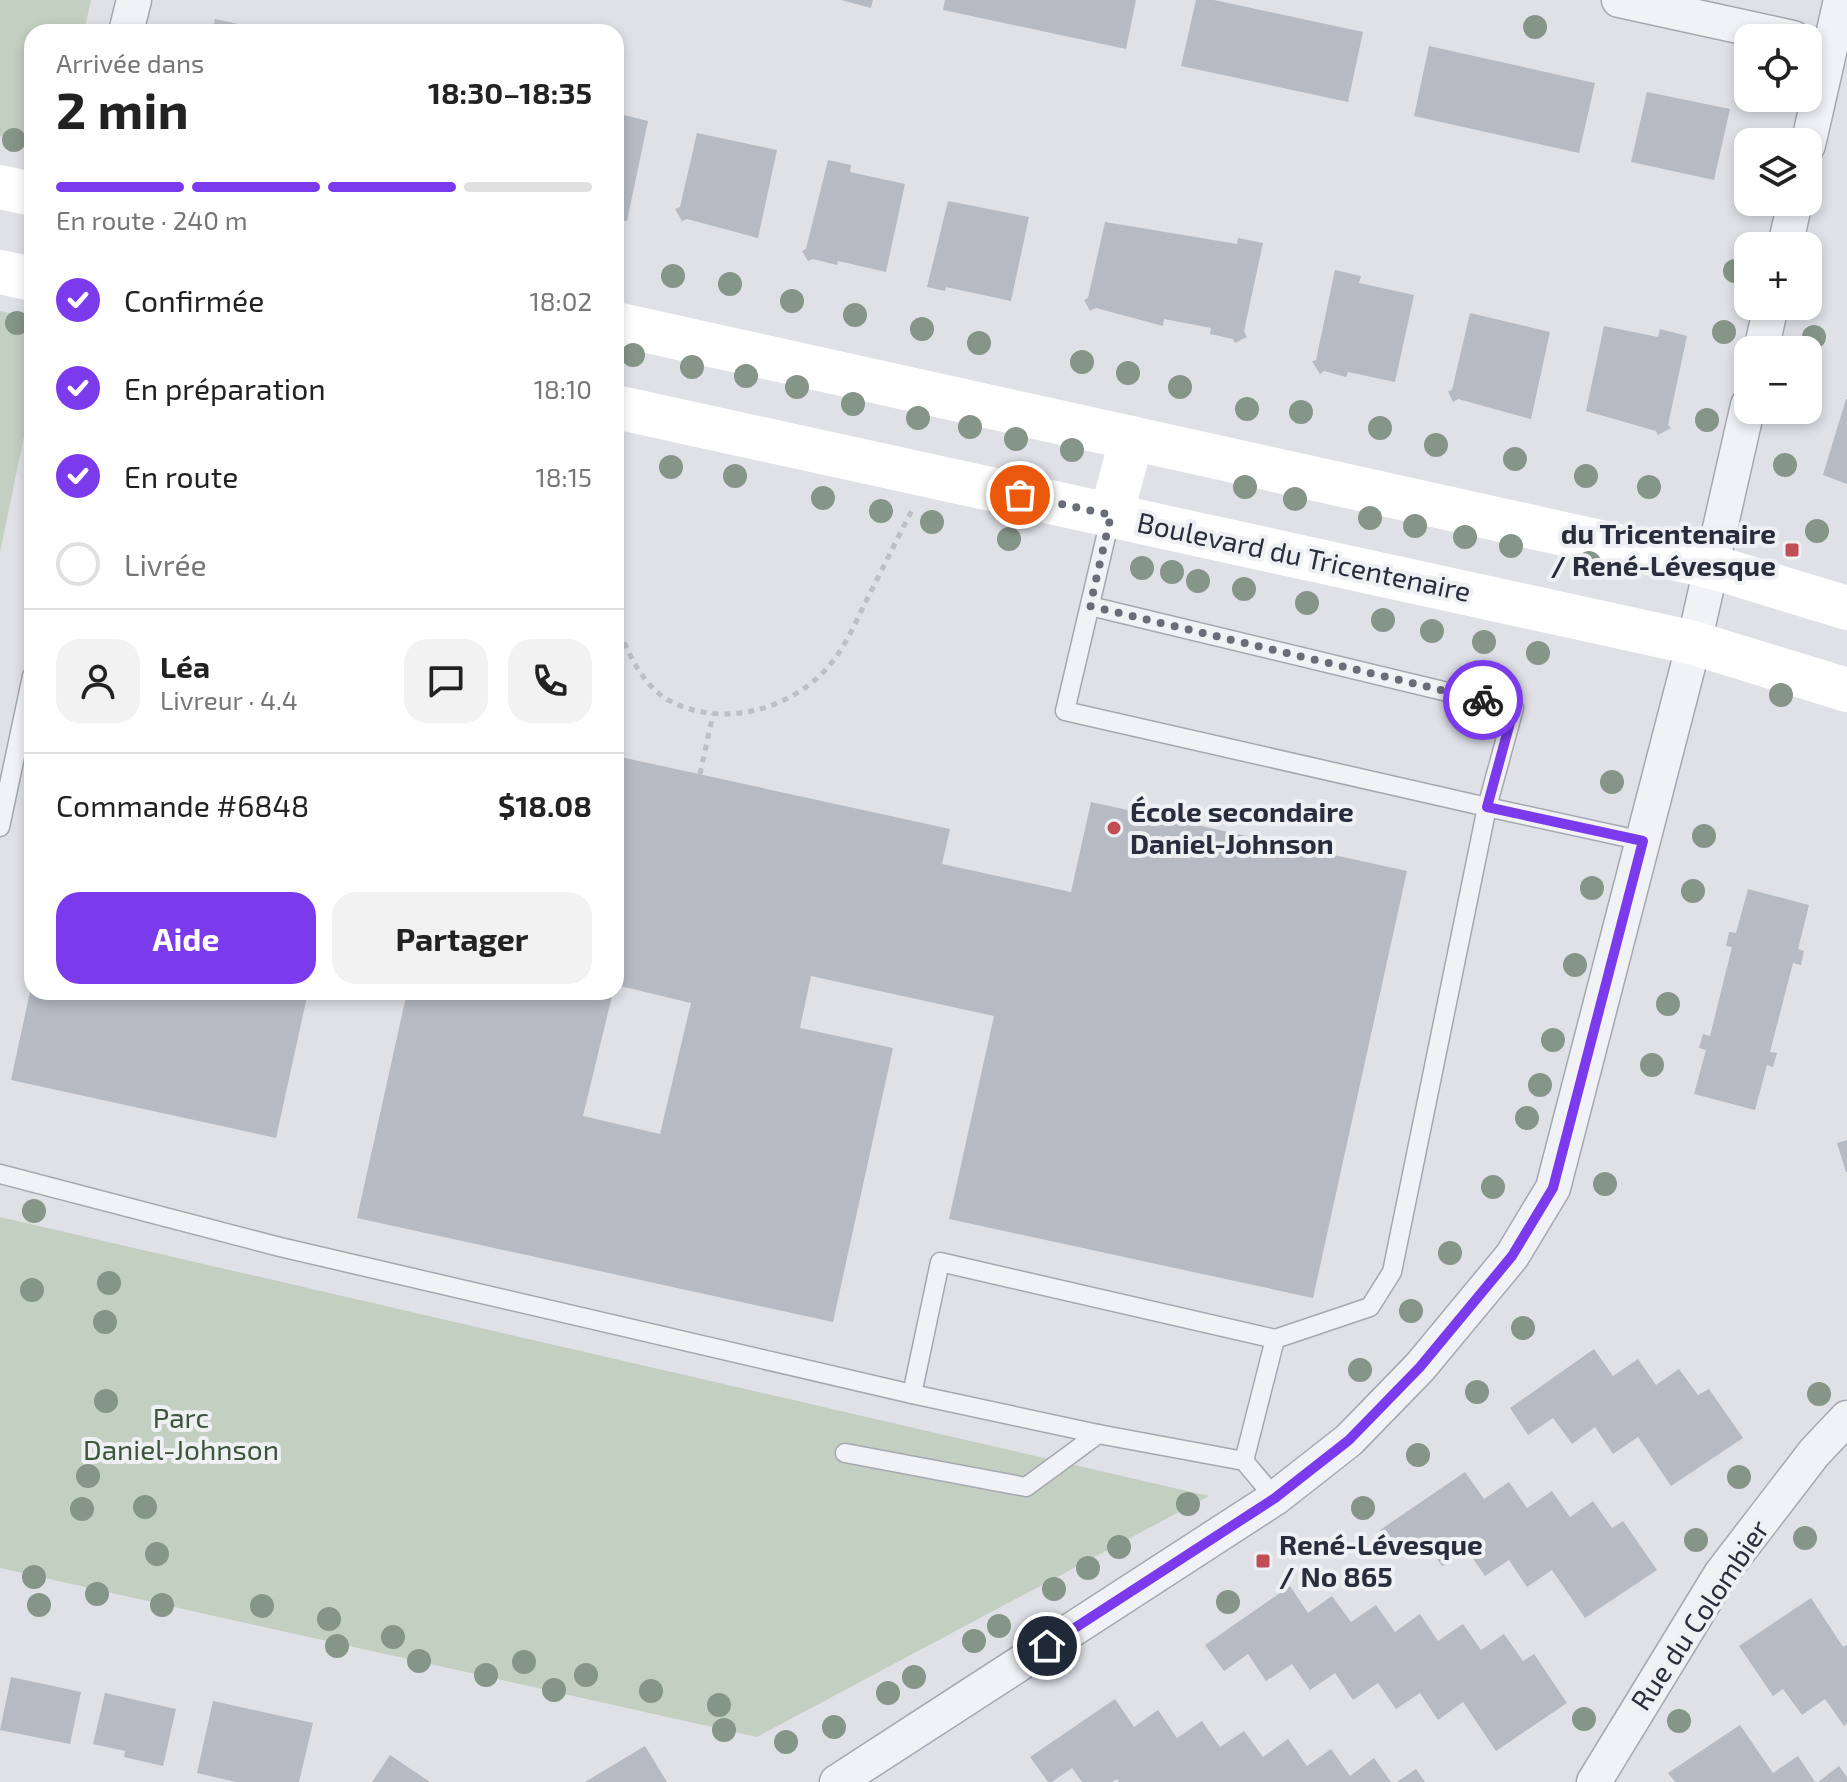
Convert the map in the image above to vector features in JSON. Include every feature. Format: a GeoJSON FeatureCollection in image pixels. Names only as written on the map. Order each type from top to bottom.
{"type":"FeatureCollection","features":[{"type":"Feature","properties":{"kind":"street"},"geometry":{"type":"LineString","coordinates":[[128,24],[134,0]]}},
{"type":"Feature","properties":{"kind":"street"},"geometry":{"type":"LineString","coordinates":[[1619,0],[1734,25]]}},
{"type":"Feature","properties":{"kind":"street"},"geometry":{"type":"LineString","coordinates":[[1812,128],[1841,0]]}},
{"type":"Feature","properties":{"kind":"street"},"geometry":{"type":"LineString","coordinates":[[0,187],[24,192]]}},
{"type":"Feature","properties":{"kind":"street"},"geometry":{"type":"LineString","coordinates":[[0,272],[24,277]]}},
{"type":"Feature","properties":{"kind":"street"},"geometry":{"type":"LineString","coordinates":[[624,326],[1713,567],[1847,608]]}},
{"type":"Feature","properties":{"kind":"street","name":"Boulevard du Tricentenaire"},"geometry":{"type":"LineString","coordinates":[[624,409],[1694,643],[1847,690]]}},
{"type":"Feature","properties":{"kind":"street"},"geometry":{"type":"LineString","coordinates":[[837,1782],[1275,1498],[1349,1440],[1420,1367],[1512,1256],[1553,1188],[1713,567],[1744,424]]}},
{"type":"Feature","properties":{"kind":"street"},"geometry":{"type":"LineString","coordinates":[[1111,515],[1132,438]]}},
{"type":"Feature","properties":{"kind":"street","name":"Rue du Colombier"},"geometry":{"type":"LineString","coordinates":[[1594,1782],[1721,1574],[1814,1453],[1847,1418]]}},
{"type":"Feature","properties":{"kind":"lane"},"geometry":{"type":"LineString","coordinates":[[1111,515],[1065,711],[1643,841]]}},
{"type":"Feature","properties":{"kind":"lane"},"geometry":{"type":"LineString","coordinates":[[912,1394],[940,1262],[1275,1339],[1370,1307],[1392,1272],[1487,807],[1514,708],[1090,606]]}},
{"type":"Feature","properties":{"kind":"lane"},"geometry":{"type":"LineString","coordinates":[[0,827],[24,714]]}},
{"type":"Feature","properties":{"kind":"lane"},"geometry":{"type":"LineString","coordinates":[[0,1174],[280,1247],[912,1394],[1098,1434],[1244,1461],[1275,1498]]}},
{"type":"Feature","properties":{"kind":"lane"},"geometry":{"type":"LineString","coordinates":[[1244,1461],[1275,1339]]}},
{"type":"Feature","properties":{"kind":"lane"},"geometry":{"type":"LineString","coordinates":[[845,1453],[1026,1487],[1098,1434]]}},
{"type":"Feature","properties":{"kind":"path"},"geometry":{"type":"LineString","coordinates":[[624,642],[637,666],[668,700],[713,714],[768,708],[793,696],[813,682],[834,660],[929,476]]}},
{"type":"Feature","properties":{"kind":"path"},"geometry":{"type":"LineString","coordinates":[[700,774],[713,714]]}},
{"type":"Feature","properties":{"kind":"green space"},"geometry":{"type":"Polygon","coordinates":[[[0,0],[91,0],[86,24],[24,24],[24,140],[0,136],[0,0]]]}},
{"type":"Feature","properties":{"kind":"green space"},"geometry":{"type":"Polygon","coordinates":[[[0,311],[24,316],[24,436],[0,552],[0,311]]]}},
{"type":"Feature","properties":{"kind":"green space","name":"Parc Daniel-Johnson"},"geometry":{"type":"Polygon","coordinates":[[[0,1217],[1209,1496],[757,1737],[0,1568],[0,1217]]]}},
{"type":"Feature","properties":{"kind":"building"},"geometry":{"type":"Polygon","coordinates":[[[841,0],[873,0],[871,8],[841,0]]]}},
{"type":"Feature","properties":{"kind":"building"},"geometry":{"type":"Polygon","coordinates":[[[945,0],[1136,0],[1126,49],[943,10],[945,0]]]}},
{"type":"Feature","properties":{"kind":"building"},"geometry":{"type":"Polygon","coordinates":[[[1196,0],[1214,0],[1363,32],[1348,102],[1181,66],[1196,0]]]}},
{"type":"Feature","properties":{"kind":"building"},"geometry":{"type":"Polygon","coordinates":[[[215,19],[238,24],[214,24],[215,19]]]}},
{"type":"Feature","properties":{"kind":"building"},"geometry":{"type":"Polygon","coordinates":[[[1429,46],[1595,83],[1579,153],[1414,116],[1429,46]]]}},
{"type":"Feature","properties":{"kind":"building"},"geometry":{"type":"Polygon","coordinates":[[[1647,92],[1730,109],[1714,180],[1631,162],[1647,92]]]}},
{"type":"Feature","properties":{"kind":"building"},"geometry":{"type":"Polygon","coordinates":[[[624,115],[648,121],[627,221],[624,220],[624,115]]]}},
{"type":"Feature","properties":{"kind":"building"},"geometry":{"type":"Polygon","coordinates":[[[697,133],[777,150],[758,238],[687,219],[682,221],[675,209],[680,207],[697,133]]]}},
{"type":"Feature","properties":{"kind":"building"},"geometry":{"type":"Polygon","coordinates":[[[828,160],[851,165],[850,172],[905,184],[886,272],[838,261],[837,265],[813,259],[808,261],[802,251],[806,249],[828,160]]]}},
{"type":"Feature","properties":{"kind":"building"},"geometry":{"type":"Polygon","coordinates":[[[948,201],[1029,217],[1011,301],[946,287],[945,291],[927,287],[948,201]]]}},
{"type":"Feature","properties":{"kind":"building"},"geometry":{"type":"Polygon","coordinates":[[[1105,222],[1237,244],[1238,238],[1263,243],[1244,331],[1247,337],[1235,343],[1233,339],[1210,334],[1211,328],[1164,319],[1163,326],[1096,308],[1090,311],[1084,300],[1088,298],[1105,222]]]}},
{"type":"Feature","properties":{"kind":"building"},"geometry":{"type":"Polygon","coordinates":[[[1335,270],[1361,276],[1359,283],[1414,295],[1395,382],[1348,372],[1346,377],[1324,371],[1320,374],[1312,361],[1316,360],[1335,270]]]}},
{"type":"Feature","properties":{"kind":"building"},"geometry":{"type":"Polygon","coordinates":[[[1470,313],[1550,332],[1531,419],[1458,399],[1453,402],[1448,391],[1452,390],[1470,313]]]}},
{"type":"Feature","properties":{"kind":"building"},"geometry":{"type":"Polygon","coordinates":[[[1604,326],[1658,337],[1660,329],[1687,336],[1668,425],[1671,428],[1658,435],[1656,431],[1586,411],[1604,326]]]}},
{"type":"Feature","properties":{"kind":"building"},"geometry":{"type":"Polygon","coordinates":[[[1847,399],[1847,484],[1823,475],[1847,399]]]}},
{"type":"Feature","properties":{"kind":"building"},"geometry":{"type":"Polygon","coordinates":[[[624,758],[950,829],[942,864],[1071,892],[1091,802],[1407,871],[1313,1298],[949,1219],[994,1016],[811,976],[800,1028],[893,1048],[833,1322],[357,1218],[405,1000],[611,1000],[583,1116],[660,1134],[691,1003],[624,987],[624,758]]]}},
{"type":"Feature","properties":{"kind":"building"},"geometry":{"type":"Polygon","coordinates":[[[1748,889],[1809,905],[1798,949],[1804,951],[1801,965],[1793,963],[1770,1052],[1777,1053],[1773,1067],[1767,1065],[1755,1110],[1694,1094],[1706,1050],[1699,1048],[1703,1034],[1710,1036],[1732,947],[1726,946],[1729,932],[1736,933],[1748,889]]]}},
{"type":"Feature","properties":{"kind":"building"},"geometry":{"type":"Polygon","coordinates":[[[28,1000],[306,1000],[276,1138],[11,1080],[28,1000]]]}},
{"type":"Feature","properties":{"kind":"building"},"geometry":{"type":"Polygon","coordinates":[[[1847,1140],[1847,1172],[1846,1172],[1837,1143],[1847,1140]]]}},
{"type":"Feature","properties":{"kind":"building"},"geometry":{"type":"Polygon","coordinates":[[[1594,1349],[1613,1376],[1638,1359],[1656,1385],[1679,1369],[1698,1395],[1709,1389],[1743,1438],[1671,1486],[1638,1437],[1613,1454],[1595,1427],[1572,1444],[1553,1418],[1528,1435],[1510,1408],[1594,1349]]]}},
{"type":"Feature","properties":{"kind":"building"},"geometry":{"type":"Polygon","coordinates":[[[1465,1472],[1484,1499],[1509,1482],[1527,1508],[1552,1491],[1570,1517],[1593,1501],[1612,1528],[1623,1521],[1657,1570],[1585,1618],[1552,1570],[1527,1587],[1509,1560],[1485,1576],[1467,1550],[1442,1566],[1424,1540],[1399,1557],[1380,1530],[1465,1472]]]}},
{"type":"Feature","properties":{"kind":"building"},"geometry":{"type":"Polygon","coordinates":[[[1290,1586],[1308,1613],[1332,1596],[1351,1622],[1376,1605],[1395,1632],[1420,1614],[1438,1641],[1463,1624],[1481,1650],[1504,1634],[1523,1661],[1534,1654],[1567,1703],[1496,1751],[1463,1702],[1438,1720],[1420,1693],[1396,1709],[1378,1683],[1353,1700],[1335,1673],[1310,1690],[1292,1664],[1266,1681],[1248,1654],[1224,1671],[1205,1645],[1290,1586]]]}},
{"type":"Feature","properties":{"kind":"building"},"geometry":{"type":"Polygon","coordinates":[[[1811,1598],[1843,1647],[1847,1645],[1847,1724],[1844,1726],[1825,1699],[1802,1715],[1783,1689],[1773,1696],[1739,1646],[1811,1598]]]}},
{"type":"Feature","properties":{"kind":"building"},"geometry":{"type":"Polygon","coordinates":[[[11,1677],[81,1692],[70,1744],[0,1730],[11,1677]]]}},
{"type":"Feature","properties":{"kind":"building"},"geometry":{"type":"Polygon","coordinates":[[[105,1693],[176,1709],[163,1766],[124,1757],[125,1751],[93,1744],[105,1693]]]}},
{"type":"Feature","properties":{"kind":"building"},"geometry":{"type":"Polygon","coordinates":[[[1115,1699],[1134,1727],[1158,1710],[1177,1738],[1202,1721],[1220,1747],[1244,1731],[1263,1757],[1288,1739],[1307,1766],[1331,1749],[1350,1776],[1374,1758],[1391,1782],[1119,1782],[1117,1779],[1112,1782],[1082,1782],[1072,1768],[1048,1782],[1030,1757],[1115,1699]]]}},
{"type":"Feature","properties":{"kind":"building"},"geometry":{"type":"Polygon","coordinates":[[[213,1701],[313,1723],[299,1782],[236,1782],[197,1773],[213,1701]]]}},
{"type":"Feature","properties":{"kind":"building"},"geometry":{"type":"Polygon","coordinates":[[[1740,1725],[1773,1773],[1798,1756],[1815,1782],[1675,1782],[1668,1773],[1740,1725]]]}},
{"type":"Feature","properties":{"kind":"building"},"geometry":{"type":"Polygon","coordinates":[[[645,1746],[667,1782],[585,1782],[645,1746]]]}},
{"type":"Feature","properties":{"kind":"building"},"geometry":{"type":"Polygon","coordinates":[[[390,1755],[430,1782],[372,1782],[390,1755]]]}},
{"type":"Feature","properties":{"kind":"building"},"geometry":{"type":"Polygon","coordinates":[[[1839,1766],[1847,1782],[1818,1782],[1839,1766]]]}},
{"type":"Feature","properties":{"kind":"building"},"geometry":{"type":"Polygon","coordinates":[[[1416,1769],[1425,1782],[1397,1782],[1416,1769]]]}},
{"type":"Feature","properties":{"kind":"way so far"},"geometry":{"type":"LineString","coordinates":[[1020,495],[1111,515],[1090,606],[1483,700]]}},
{"type":"Feature","properties":{"kind":"place","name":"du Tricentenaire / René-Lévesque"},"geometry":{"type":"Point","coordinates":[1792,550]}},
{"type":"Feature","properties":{"kind":"place","name":"École secondaire Daniel-Johnson"},"geometry":{"type":"Point","coordinates":[1114,828]}},
{"type":"Feature","properties":{"kind":"place","name":"René-Lévesque / No 865"},"geometry":{"type":"Point","coordinates":[1263,1561]}},
{"type":"Feature","properties":{"kind":"route"},"geometry":{"type":"LineString","coordinates":[[1047,1646],[1275,1498],[1349,1440],[1420,1367],[1512,1256],[1553,1188],[1643,841],[1487,807],[1514,708],[1483,700]]}}]}
